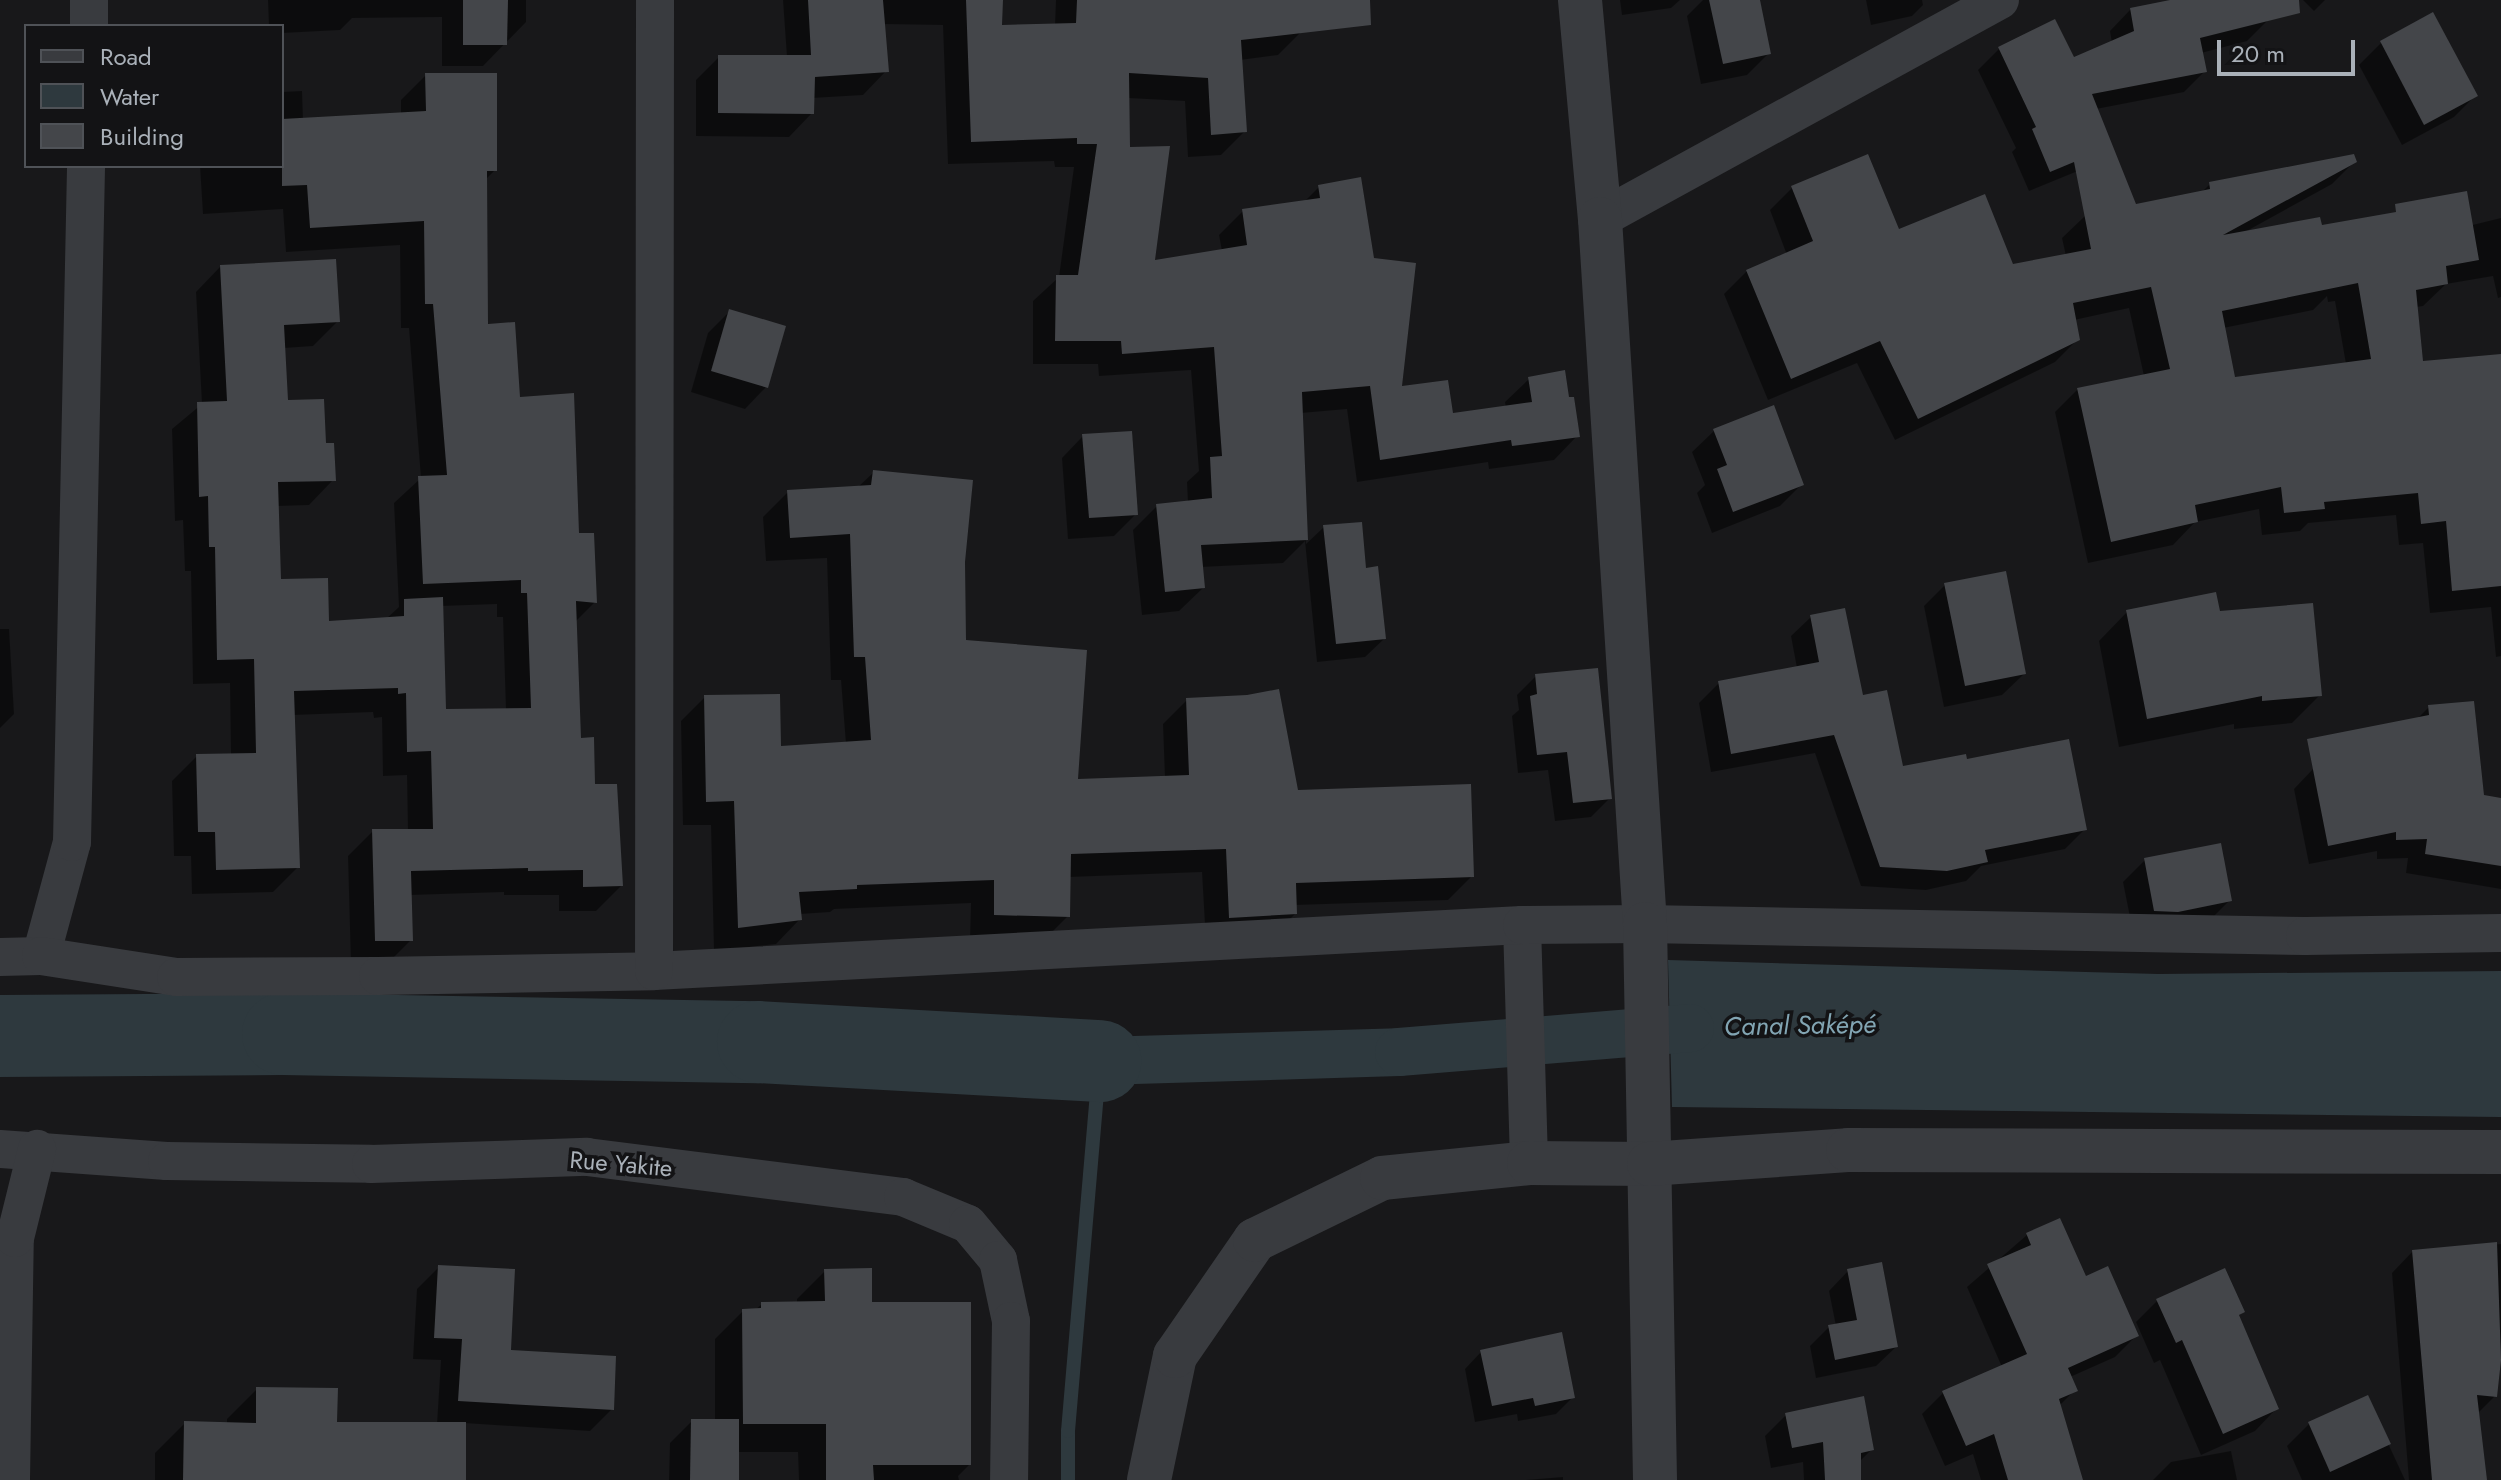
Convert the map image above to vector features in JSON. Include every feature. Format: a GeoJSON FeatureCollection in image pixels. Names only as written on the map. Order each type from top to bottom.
{"type":"FeatureCollection","features":[{"type":"Feature","properties":{"kind":"street"},"geometry":{"type":"LineString","coordinates":[[89,0],[89,24]]}},
{"type":"Feature","properties":{"kind":"street"},"geometry":{"type":"LineString","coordinates":[[654,971],[655,0]]}},
{"type":"Feature","properties":{"kind":"street"},"geometry":{"type":"LineString","coordinates":[[1580,0],[1600,219],[1645,924],[1655,1480]]}},
{"type":"Feature","properties":{"kind":"street"},"geometry":{"type":"LineString","coordinates":[[1600,219],[2000,0]]}},
{"type":"Feature","properties":{"kind":"street"},"geometry":{"type":"LineString","coordinates":[[41,956],[72,842],[86,168]]}},
{"type":"Feature","properties":{"kind":"street"},"geometry":{"type":"LineString","coordinates":[[0,957],[41,956],[176,977],[654,971],[1522,925],[1645,924],[2305,936],[2501,933]]}},
{"type":"Feature","properties":{"kind":"street"},"geometry":{"type":"LineString","coordinates":[[1522,925],[1529,1163]]}},
{"type":"Feature","properties":{"kind":"street","name":"Rue Yakite"},"geometry":{"type":"LineString","coordinates":[[0,1149],[37,1149],[167,1161],[340,1164],[587,1157],[903,1197],[968,1224],[998,1260],[1011,1321],[1009,1480]]}},
{"type":"Feature","properties":{"kind":"street"},"geometry":{"type":"LineString","coordinates":[[11,1480],[15,1238],[37,1149]]}},
{"type":"Feature","properties":{"kind":"street"},"geometry":{"type":"LineString","coordinates":[[1149,1480],[1175,1356],[1255,1240],[1382,1178],[1529,1163],[1649,1164],[1848,1150],[2501,1152]]}},
{"type":"Feature","properties":{"kind":"water"},"geometry":{"type":"Polygon","coordinates":[[[1668,960],[2158,974],[2501,971],[2501,1117],[1672,1107],[1668,960]]]}},
{"type":"Feature","properties":{"kind":"building"},"geometry":{"type":"Polygon","coordinates":[[[463,0],[508,0],[507,45],[463,45],[463,0]]]}},
{"type":"Feature","properties":{"kind":"building"},"geometry":{"type":"Polygon","coordinates":[[[808,0],[883,0],[889,72],[815,77],[814,114],[718,113],[718,55],[811,55],[808,0]]]}},
{"type":"Feature","properties":{"kind":"building"},"geometry":{"type":"Polygon","coordinates":[[[966,0],[1003,0],[1002,25],[1076,23],[1077,0],[1370,0],[1371,25],[1241,40],[1247,132],[1211,135],[1208,78],[1129,73],[1130,147],[1170,146],[1155,260],[1247,245],[1242,209],[1320,198],[1318,185],[1361,177],[1374,258],[1416,263],[1402,386],[1448,380],[1453,413],[1532,402],[1528,377],[1565,370],[1569,397],[1574,397],[1580,437],[1512,446],[1511,440],[1380,460],[1370,386],[1302,392],[1308,540],[1201,545],[1205,588],[1165,592],[1156,504],[1212,498],[1210,457],[1222,456],[1214,347],[1122,354],[1121,341],[1055,341],[1056,275],[1078,275],[1097,144],[1077,144],[1077,138],[971,142],[966,0]]]}},
{"type":"Feature","properties":{"kind":"building"},"geometry":{"type":"Polygon","coordinates":[[[1709,0],[1760,0],[1771,54],[1723,64],[1709,0]]]}},
{"type":"Feature","properties":{"kind":"building"},"geometry":{"type":"Polygon","coordinates":[[[2170,0],[2299,0],[2300,13],[2200,38],[2207,72],[2092,94],[2136,204],[2210,189],[2209,182],[2354,154],[2357,162],[2223,235],[2320,217],[2322,225],[2396,212],[2395,204],[2467,191],[2479,260],[2446,266],[2448,284],[2416,290],[2423,361],[2501,354],[2501,586],[2452,591],[2446,521],[2421,524],[2418,493],[2324,502],[2325,509],[2284,513],[2281,487],[2195,505],[2198,522],[2111,542],[2077,388],[2170,369],[2151,287],[2073,303],[2080,340],[1918,419],[1880,341],[1791,379],[1746,270],[1813,241],[1791,186],[1868,154],[1899,229],[1985,194],[2013,264],[2091,249],[2074,162],[2050,172],[2032,129],[2036,127],[1998,47],[2055,19],[2074,57],[2134,31],[2130,8],[2170,0]],[[2358,283],[2222,311],[2235,377],[2371,359],[2358,283]]]}},
{"type":"Feature","properties":{"kind":"building"},"geometry":{"type":"Polygon","coordinates":[[[2433,12],[2478,96],[2424,125],[2380,41],[2433,12]]]}},
{"type":"Feature","properties":{"kind":"building"},"geometry":{"type":"Polygon","coordinates":[[[425,73],[497,73],[497,171],[487,171],[488,324],[515,322],[520,397],[574,393],[579,533],[594,533],[597,603],[576,601],[581,738],[594,737],[595,784],[617,784],[623,886],[583,887],[583,870],[411,871],[413,941],[375,941],[372,829],[433,829],[431,751],[407,752],[406,693],[398,694],[398,688],[294,691],[300,868],[216,870],[215,832],[198,832],[196,754],[256,753],[254,659],[217,660],[215,547],[209,547],[208,496],[199,497],[197,402],[227,401],[220,265],[336,259],[340,322],[284,325],[288,400],[324,399],[326,443],[334,443],[336,481],[278,482],[281,579],[328,578],[329,621],[404,616],[404,599],[443,597],[446,709],[531,708],[527,593],[521,593],[521,580],[423,584],[418,476],[447,475],[433,304],[425,304],[424,221],[310,228],[307,185],[282,186],[284,119],[426,111],[425,73]]]}},
{"type":"Feature","properties":{"kind":"building"},"geometry":{"type":"Polygon","coordinates":[[[729,309],[786,326],[768,388],[711,371],[729,309]]]}},
{"type":"Feature","properties":{"kind":"building"},"geometry":{"type":"Polygon","coordinates":[[[1774,405],[1804,485],[1733,512],[1717,469],[1727,465],[1713,429],[1774,405]]]}},
{"type":"Feature","properties":{"kind":"building"},"geometry":{"type":"Polygon","coordinates":[[[1132,431],[1138,515],[1089,518],[1082,434],[1132,431]]]}},
{"type":"Feature","properties":{"kind":"building"},"geometry":{"type":"Polygon","coordinates":[[[873,470],[973,480],[965,562],[966,640],[1087,650],[1078,779],[1189,775],[1186,698],[1247,695],[1279,689],[1298,790],[1471,784],[1474,877],[1296,883],[1297,914],[1229,918],[1226,849],[1071,854],[1070,917],[994,915],[994,880],[857,885],[857,889],[799,892],[802,920],[738,928],[734,801],[706,802],[704,695],[780,694],[781,746],[871,740],[865,657],[854,657],[850,534],[790,538],[787,490],[871,485],[873,470]]]}},
{"type":"Feature","properties":{"kind":"building"},"geometry":{"type":"Polygon","coordinates":[[[1362,522],[1366,568],[1378,566],[1386,639],[1336,644],[1323,525],[1362,522]]]}},
{"type":"Feature","properties":{"kind":"building"},"geometry":{"type":"Polygon","coordinates":[[[2006,571],[2026,674],[1965,686],[1944,583],[2006,571]]]}},
{"type":"Feature","properties":{"kind":"building"},"geometry":{"type":"Polygon","coordinates":[[[2216,592],[2220,611],[2313,603],[2322,696],[2262,701],[2262,696],[2147,719],[2126,610],[2216,592]]]}},
{"type":"Feature","properties":{"kind":"building"},"geometry":{"type":"Polygon","coordinates":[[[1845,608],[1863,695],[1887,690],[1903,766],[1966,754],[1967,759],[2069,739],[2087,830],[1985,850],[1988,862],[1947,871],[1880,867],[1834,735],[1731,754],[1718,681],[1819,662],[1810,615],[1845,608]]]}},
{"type":"Feature","properties":{"kind":"building"},"geometry":{"type":"Polygon","coordinates":[[[1598,668],[1612,799],[1573,803],[1567,752],[1537,755],[1530,696],[1537,694],[1535,674],[1598,668]]]}},
{"type":"Feature","properties":{"kind":"building"},"geometry":{"type":"Polygon","coordinates":[[[2474,701],[2484,795],[2501,798],[2501,866],[2425,854],[2427,839],[2396,840],[2396,832],[2328,846],[2307,739],[2429,715],[2428,705],[2474,701]]]}},
{"type":"Feature","properties":{"kind":"building"},"geometry":{"type":"Polygon","coordinates":[[[2221,843],[2232,901],[2178,912],[2154,911],[2144,858],[2221,843]]]}},
{"type":"Feature","properties":{"kind":"building"},"geometry":{"type":"Polygon","coordinates":[[[2060,1218],[2086,1276],[2108,1266],[2139,1336],[2068,1368],[2078,1391],[2059,1399],[2083,1480],[2008,1480],[1994,1434],[1966,1446],[1942,1391],[2027,1354],[1987,1264],[2031,1245],[2026,1233],[2060,1218]]]}},
{"type":"Feature","properties":{"kind":"building"},"geometry":{"type":"Polygon","coordinates":[[[2497,1242],[2501,1360],[2497,1397],[2477,1395],[2487,1480],[2432,1480],[2412,1250],[2497,1242]]]}},
{"type":"Feature","properties":{"kind":"building"},"geometry":{"type":"Polygon","coordinates":[[[1882,1262],[1898,1347],[1835,1360],[1828,1325],[1857,1320],[1847,1269],[1882,1262]]]}},
{"type":"Feature","properties":{"kind":"building"},"geometry":{"type":"Polygon","coordinates":[[[438,1265],[515,1269],[511,1350],[616,1356],[614,1410],[458,1401],[462,1339],[434,1338],[438,1265]]]}},
{"type":"Feature","properties":{"kind":"building"},"geometry":{"type":"Polygon","coordinates":[[[872,1268],[872,1302],[971,1302],[971,1465],[873,1465],[874,1480],[826,1480],[826,1424],[743,1424],[742,1309],[761,1308],[761,1302],[825,1301],[824,1269],[872,1268]]]}},
{"type":"Feature","properties":{"kind":"building"},"geometry":{"type":"Polygon","coordinates":[[[2225,1268],[2245,1312],[2239,1315],[2279,1409],[2223,1434],[2182,1340],[2176,1343],[2156,1299],[2225,1268]]]}},
{"type":"Feature","properties":{"kind":"building"},"geometry":{"type":"Polygon","coordinates":[[[1562,1332],[1575,1398],[1535,1406],[1533,1398],[1492,1406],[1480,1350],[1562,1332]]]}},
{"type":"Feature","properties":{"kind":"building"},"geometry":{"type":"Polygon","coordinates":[[[256,1387],[338,1388],[337,1422],[466,1422],[466,1480],[183,1480],[184,1421],[256,1423],[256,1387]]]}},
{"type":"Feature","properties":{"kind":"building"},"geometry":{"type":"Polygon","coordinates":[[[2368,1395],[2391,1444],[2330,1472],[2308,1422],[2368,1395]]]}},
{"type":"Feature","properties":{"kind":"building"},"geometry":{"type":"Polygon","coordinates":[[[1864,1396],[1874,1450],[1861,1453],[1861,1480],[1825,1480],[1823,1442],[1792,1448],[1785,1413],[1864,1396]]]}},
{"type":"Feature","properties":{"kind":"building"},"geometry":{"type":"Polygon","coordinates":[[[691,1419],[739,1419],[739,1480],[690,1480],[691,1419]]]}},
{"type":"Feature","properties":{"kind":"waterway","name":"Canal Saképé"},"geometry":{"type":"LineString","coordinates":[[1100,1061],[1399,1052],[1690,1028]]}},
{"type":"Feature","properties":{"kind":"waterway"},"geometry":{"type":"LineString","coordinates":[[0,1036],[283,1034],[758,1042],[1100,1061]]}},
{"type":"Feature","properties":{"kind":"waterway"},"geometry":{"type":"LineString","coordinates":[[1068,1480],[1068,1431],[1100,1061]]}}]}
